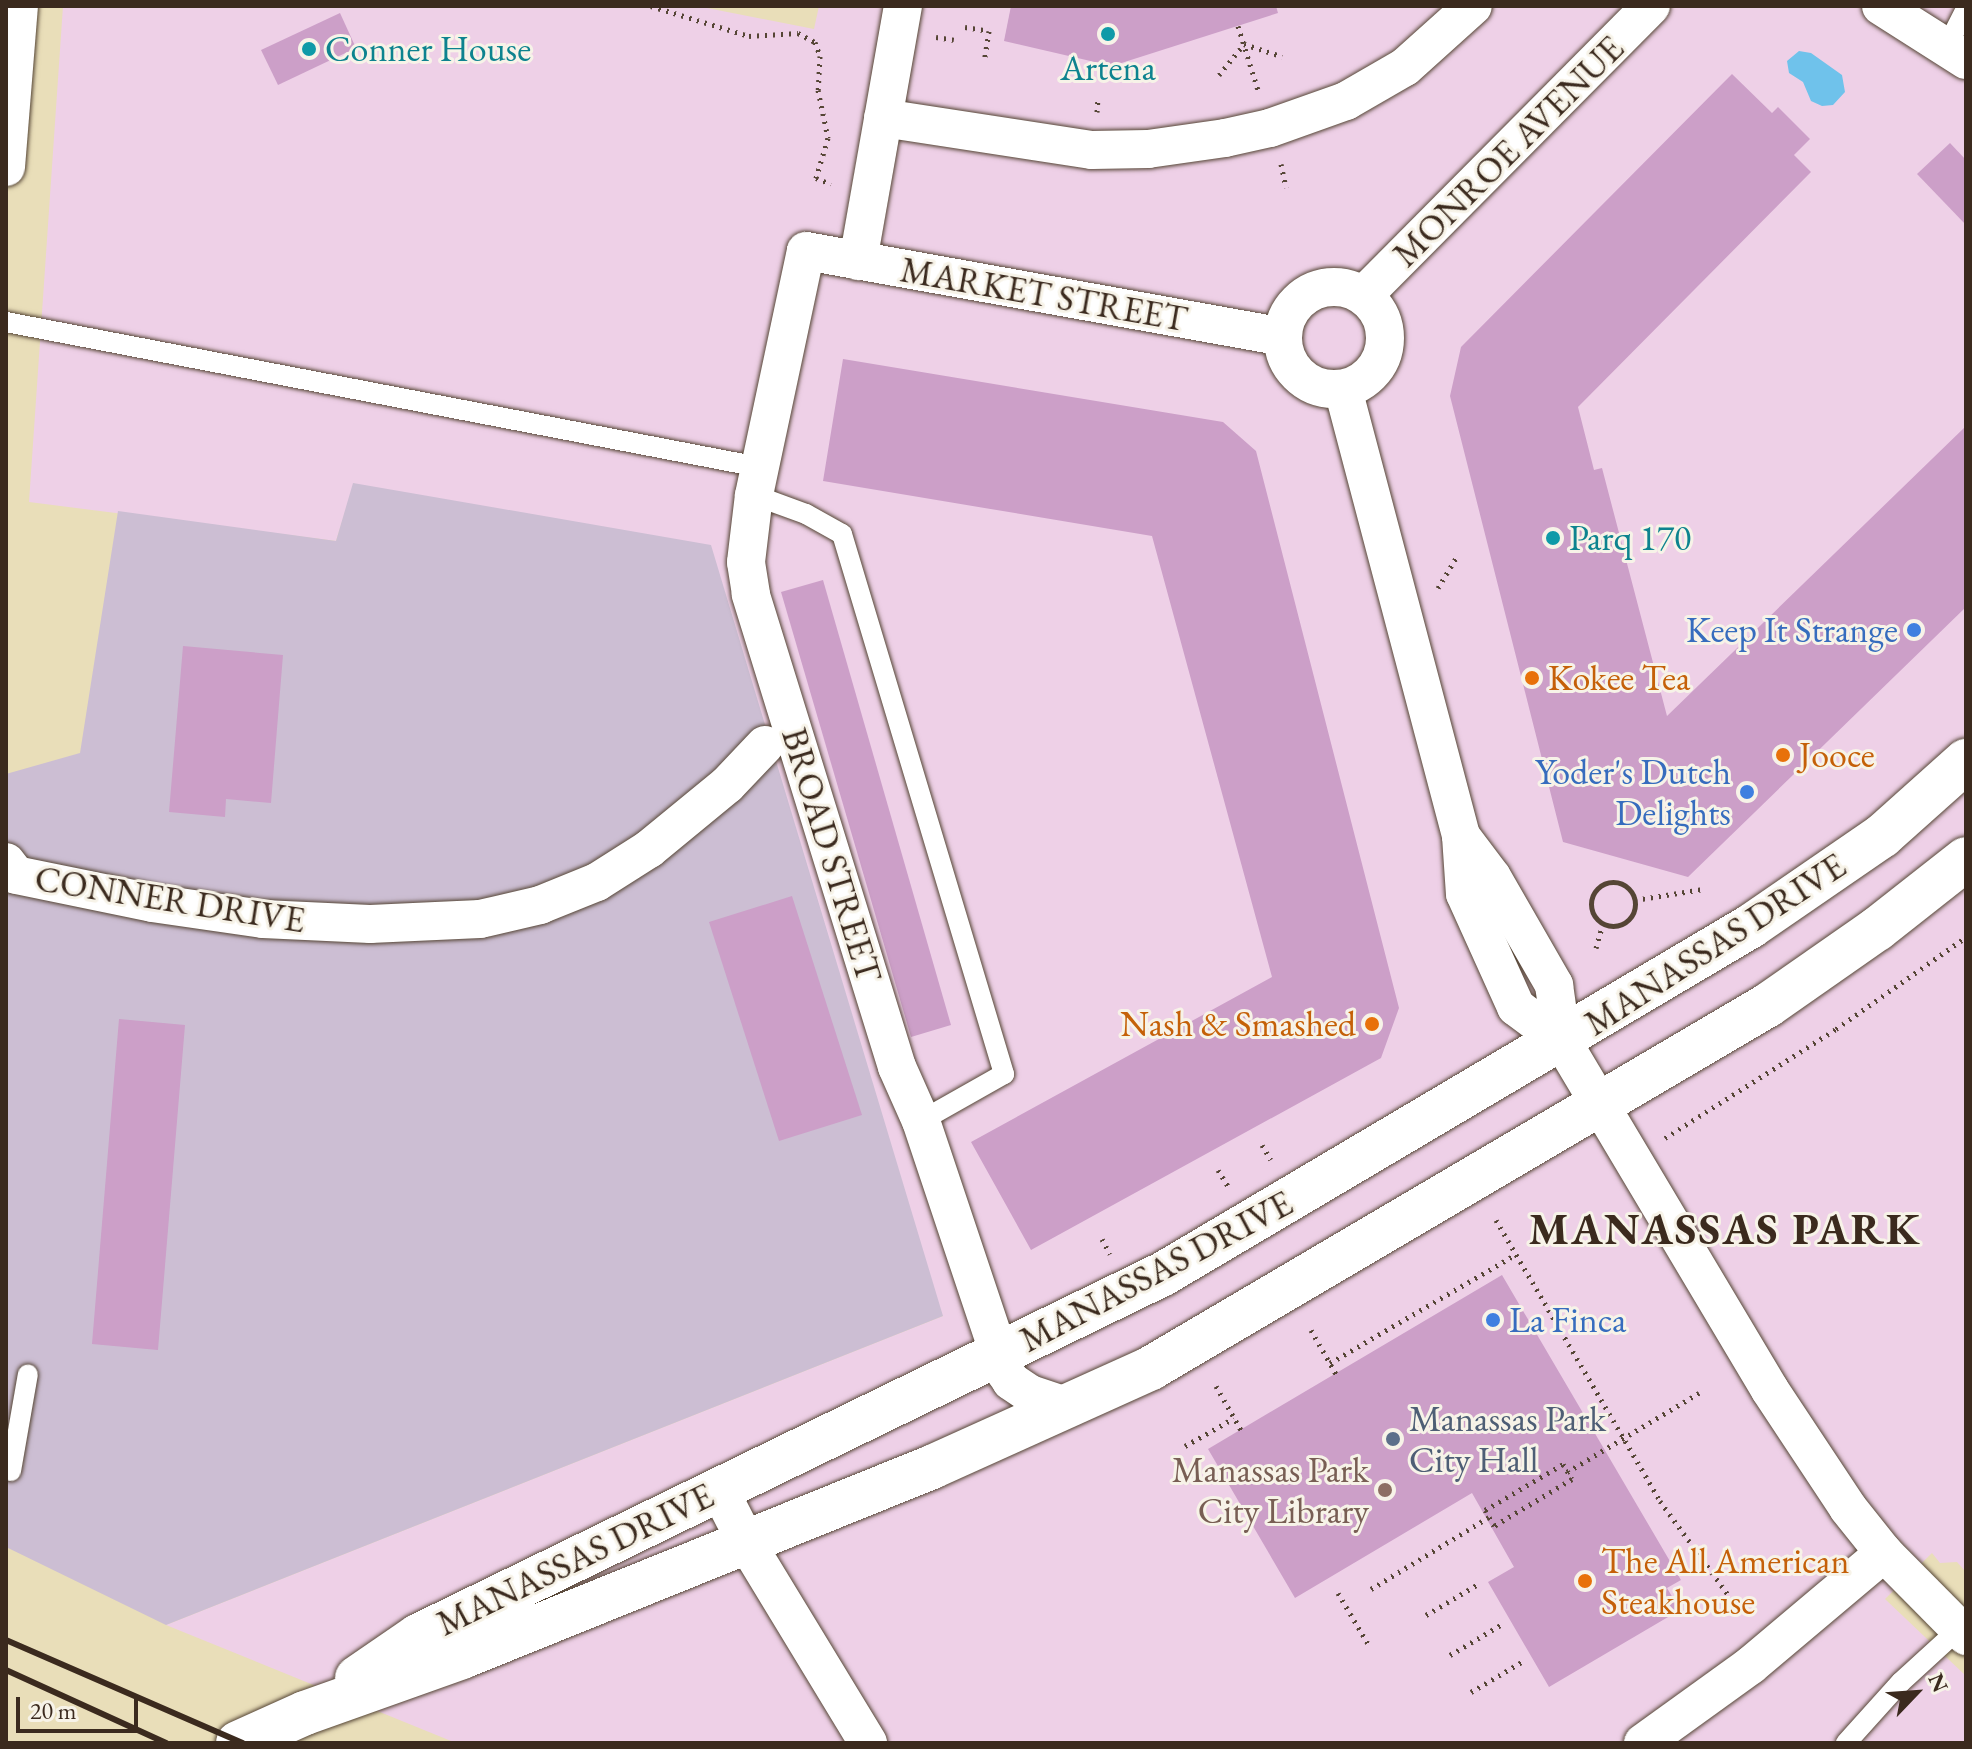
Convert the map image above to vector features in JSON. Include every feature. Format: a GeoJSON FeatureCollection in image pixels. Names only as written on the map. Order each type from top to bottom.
{"type":"FeatureCollection","features":[{"type":"Feature","properties":{"kind":"main road","name":"MANASSAS DRIVE"},"geometry":{"type":"LineString","coordinates":[[305,1713],[418,1636],[1163,1274],[1562,1041],[1808,888],[1882,836],[1966,761]]}},
{"type":"Feature","properties":{"kind":"main road","name":"MANASSAS DRIVE"},"geometry":{"type":"LineString","coordinates":[[238,1743],[305,1713],[462,1657],[746,1542],[1069,1407],[1151,1368],[1768,1005],[1877,929],[1966,859]]}},
{"type":"Feature","properties":{"kind":"street"},"geometry":{"type":"LineString","coordinates":[[6,167],[19,6]]}},
{"type":"Feature","properties":{"kind":"street"},"geometry":{"type":"LineString","coordinates":[[858,261],[903,6]]}},
{"type":"Feature","properties":{"kind":"street"},"geometry":{"type":"LineString","coordinates":[[883,118],[1092,150],[1148,149],[1225,138],[1270,128],[1346,101],[1405,67],[1473,6]]}},
{"type":"Feature","properties":{"kind":"street","name":"MONROE AVENUE"},"geometry":{"type":"LineString","coordinates":[[1364,295],[1651,6]]}},
{"type":"Feature","properties":{"kind":"street"},"geometry":{"type":"LineString","coordinates":[[1881,6],[1956,54]]}},
{"type":"Feature","properties":{"kind":"street","name":"MARKET STREET"},"geometry":{"type":"LineString","coordinates":[[806,251],[1282,337]]}},
{"type":"Feature","properties":{"kind":"street","name":"BROAD STREET"},"geometry":{"type":"LineString","coordinates":[[806,251],[757,481],[746,562],[751,594],[897,1067],[921,1121],[998,1356],[1011,1381],[1030,1394],[1069,1407]]}},
{"type":"Feature","properties":{"kind":"street"},"geometry":{"type":"LineString","coordinates":[[1334,286],[1364,295],[1384,324],[1386,340],[1382,358],[1373,372],[1359,383],[1343,389],[1325,389],[1301,377],[1286,355],[1282,337],[1292,307],[1311,292],[1334,286]]}},
{"type":"Feature","properties":{"kind":"street"},"geometry":{"type":"LineString","coordinates":[[1343,389],[1461,836],[1465,894],[1516,1007],[1562,1041],[1770,1390],[1848,1508],[1884,1553],[1962,1632]]}},
{"type":"Feature","properties":{"kind":"street","name":"CONNER DRIVE"},"geometry":{"type":"LineString","coordinates":[[6,862],[16,875],[152,903],[263,919],[370,924],[480,919],[540,905],[597,882],[649,849],[727,785],[765,745]]}},
{"type":"Feature","properties":{"kind":"street"},"geometry":{"type":"LineString","coordinates":[[719,1489],[746,1542],[868,1743]]}},
{"type":"Feature","properties":{"kind":"street"},"geometry":{"type":"LineString","coordinates":[[1643,1743],[1751,1665],[1884,1553]]}},
{"type":"Feature","properties":{"kind":"lane"},"geometry":{"type":"LineString","coordinates":[[1956,54],[1966,9]]}},
{"type":"Feature","properties":{"kind":"lane"},"geometry":{"type":"LineString","coordinates":[[6,322],[757,481],[842,534],[1004,1074],[921,1121]]}},
{"type":"Feature","properties":{"kind":"lane"},"geometry":{"type":"LineString","coordinates":[[11,1471],[28,1374]]}},
{"type":"Feature","properties":{"kind":"lane"},"geometry":{"type":"LineString","coordinates":[[1846,1743],[1901,1682],[1962,1632]]}},
{"type":"Feature","properties":{"kind":"path"},"geometry":{"type":"LineString","coordinates":[[651,6],[749,36],[798,33],[810,38],[820,56],[818,90],[828,138],[816,178],[845,189]]}},
{"type":"Feature","properties":{"kind":"path"},"geometry":{"type":"LineString","coordinates":[[1238,26],[1261,98]]}},
{"type":"Feature","properties":{"kind":"path"},"geometry":{"type":"LineString","coordinates":[[965,27],[989,31],[984,62]]}},
{"type":"Feature","properties":{"kind":"path"},"geometry":{"type":"LineString","coordinates":[[1244,44],[1282,56]]}},
{"type":"Feature","properties":{"kind":"path"},"geometry":{"type":"LineString","coordinates":[[1219,75],[1244,44]]}},
{"type":"Feature","properties":{"kind":"path"},"geometry":{"type":"LineString","coordinates":[[1280,161],[1286,187]]}},
{"type":"Feature","properties":{"kind":"path"},"geometry":{"type":"LineString","coordinates":[[1596,948],[1603,924],[1592,905],[1601,886],[1622,884],[1635,900],[1633,913],[1623,924],[1603,924]]}},
{"type":"Feature","properties":{"kind":"path"},"geometry":{"type":"LineString","coordinates":[[1635,900],[1703,889]]}},
{"type":"Feature","properties":{"kind":"path"},"geometry":{"type":"LineString","coordinates":[[1672,1133],[1836,1029],[1966,937]]}},
{"type":"Feature","properties":{"kind":"path"},"geometry":{"type":"LineString","coordinates":[[1262,1145],[1271,1160]]}},
{"type":"Feature","properties":{"kind":"path"},"geometry":{"type":"LineString","coordinates":[[1218,1170],[1229,1186]]}},
{"type":"Feature","properties":{"kind":"path"},"geometry":{"type":"LineString","coordinates":[[1496,1220],[1683,1536],[1729,1596]]}},
{"type":"Feature","properties":{"kind":"path"},"geometry":{"type":"LineString","coordinates":[[1102,1239],[1112,1259]]}},
{"type":"Feature","properties":{"kind":"path"},"geometry":{"type":"LineString","coordinates":[[1330,1363],[1515,1255]]}},
{"type":"Feature","properties":{"kind":"path"},"geometry":{"type":"LineString","coordinates":[[1311,1330],[1336,1374]]}},
{"type":"Feature","properties":{"kind":"path"},"geometry":{"type":"LineString","coordinates":[[1216,1386],[1241,1430]]}},
{"type":"Feature","properties":{"kind":"path"},"geometry":{"type":"LineString","coordinates":[[1567,1472],[1699,1393]]}},
{"type":"Feature","properties":{"kind":"path"},"geometry":{"type":"LineString","coordinates":[[1185,1446],[1234,1418]]}},
{"type":"Feature","properties":{"kind":"path"},"geometry":{"type":"LineString","coordinates":[[1563,1464],[1572,1479],[1494,1526],[1489,1517],[1485,1510],[1563,1464]]}},
{"type":"Feature","properties":{"kind":"path"},"geometry":{"type":"LineString","coordinates":[[1371,1589],[1489,1517]]}},
{"type":"Feature","properties":{"kind":"path"},"geometry":{"type":"LineString","coordinates":[[1426,1615],[1480,1583]]}},
{"type":"Feature","properties":{"kind":"path"},"geometry":{"type":"LineString","coordinates":[[1338,1593],[1370,1647]]}},
{"type":"Feature","properties":{"kind":"path"},"geometry":{"type":"LineString","coordinates":[[1450,1655],[1504,1623]]}},
{"type":"Feature","properties":{"kind":"path"},"geometry":{"type":"LineString","coordinates":[[1471,1692],[1525,1660]]}},
{"type":"Feature","properties":{"kind":"shaded area"},"geometry":{"type":"Polygon","coordinates":[[[63,6],[697,6],[814,29],[819,6],[1966,6],[1966,1572],[1957,1562],[1940,1563],[1932,1553],[1885,1599],[1966,1676],[1966,1743],[456,1743],[166,1625],[943,1316],[354,483],[336,541],[29,502],[63,6]]]}},
{"type":"Feature","properties":{"kind":"shaded area"},"geometry":{"type":"Polygon","coordinates":[[[353,483],[711,545],[943,1316],[166,1625],[6,1547],[6,774],[80,753],[118,511],[336,541],[353,483]]]}},
{"type":"Feature","properties":{"kind":"water"},"geometry":{"type":"Polygon","coordinates":[[[1799,51],[1811,53],[1842,75],[1845,92],[1833,105],[1822,106],[1811,101],[1803,82],[1789,73],[1787,61],[1799,51]]]}},
{"type":"Feature","properties":{"kind":"building","name":"Artena"},"geometry":{"type":"Polygon","coordinates":[[[1011,6],[1276,6],[1278,13],[1112,66],[1004,41],[1011,6]]]}},
{"type":"Feature","properties":{"kind":"building","name":"Conner House"},"geometry":{"type":"Polygon","coordinates":[[[340,13],[356,48],[278,85],[261,50],[340,13]]]}},
{"type":"Feature","properties":{"kind":"building","name":"Parq 170"},"geometry":{"type":"Polygon","coordinates":[[[1732,74],[1772,113],[1778,107],[1810,139],[1794,155],[1811,172],[1578,407],[1594,470],[1602,468],[1667,716],[1966,426],[1966,607],[1688,877],[1563,842],[1450,396],[1461,347],[1732,74]]]}},
{"type":"Feature","properties":{"kind":"building"},"geometry":{"type":"Polygon","coordinates":[[[1950,143],[1966,160],[1966,225],[1917,174],[1950,143]]]}},
{"type":"Feature","properties":{"kind":"building"},"geometry":{"type":"Polygon","coordinates":[[[843,359],[1223,422],[1256,451],[1399,1008],[1381,1058],[1031,1250],[971,1142],[1272,977],[1152,536],[823,481],[843,359]]]}},
{"type":"Feature","properties":{"kind":"building"},"geometry":{"type":"Polygon","coordinates":[[[823,580],[951,1025],[911,1037],[781,592],[823,580]]]}},
{"type":"Feature","properties":{"kind":"building"},"geometry":{"type":"Polygon","coordinates":[[[183,646],[283,655],[271,803],[226,799],[225,817],[169,812],[183,646]]]}},
{"type":"Feature","properties":{"kind":"building"},"geometry":{"type":"Polygon","coordinates":[[[792,896],[862,1115],[779,1141],[709,922],[792,896]]]}},
{"type":"Feature","properties":{"kind":"building"},"geometry":{"type":"Polygon","coordinates":[[[119,1019],[185,1025],[158,1350],[92,1344],[119,1019]]]}},
{"type":"Feature","properties":{"kind":"building","name":"Manassas Park City Hall"},"geometry":{"type":"Polygon","coordinates":[[[1502,1275],[1681,1580],[1667,1588],[1680,1610],[1549,1687],[1488,1582],[1514,1567],[1472,1493],[1295,1598],[1208,1449],[1502,1275]]]}},
{"type":"Feature","properties":{"kind":"railway"},"geometry":{"type":"LineString","coordinates":[[6,1640],[243,1743]]}},
{"type":"Feature","properties":{"kind":"railway"},"geometry":{"type":"LineString","coordinates":[[6,1670],[166,1743]]}},
{"type":"Feature","properties":{"kind":"place","name":"Artena"},"geometry":{"type":"Point","coordinates":[1108,34]}},
{"type":"Feature","properties":{"kind":"place","name":"Conner House"},"geometry":{"type":"Point","coordinates":[309,49]}},
{"type":"Feature","properties":{"kind":"place","name":"Parq 170"},"geometry":{"type":"Point","coordinates":[1553,538]}},
{"type":"Feature","properties":{"kind":"place","name":"Keep It Strange"},"geometry":{"type":"Point","coordinates":[1914,630]}},
{"type":"Feature","properties":{"kind":"place","name":"Kokee Tea"},"geometry":{"type":"Point","coordinates":[1532,678]}},
{"type":"Feature","properties":{"kind":"place","name":"Jooce"},"geometry":{"type":"Point","coordinates":[1783,755]}},
{"type":"Feature","properties":{"kind":"place","name":"Yoder's Dutch Delights"},"geometry":{"type":"Point","coordinates":[1747,792]}},
{"type":"Feature","properties":{"kind":"place","name":"Nash & Smashed"},"geometry":{"type":"Point","coordinates":[1372,1024]}},
{"type":"Feature","properties":{"kind":"place","name":"La Finca"},"geometry":{"type":"Point","coordinates":[1493,1320]}},
{"type":"Feature","properties":{"kind":"place","name":"Manassas Park City Hall"},"geometry":{"type":"Point","coordinates":[1393,1439]}},
{"type":"Feature","properties":{"kind":"place","name":"Manassas Park City Library"},"geometry":{"type":"Point","coordinates":[1385,1490]}},
{"type":"Feature","properties":{"kind":"place","name":"The All American Steakhouse"},"geometry":{"type":"Point","coordinates":[1585,1581]}},
{"type":"Feature","properties":{"kind":"district","name":"MANASSAS PARK"},"geometry":{"type":"Point","coordinates":[1725,1229]}}]}
